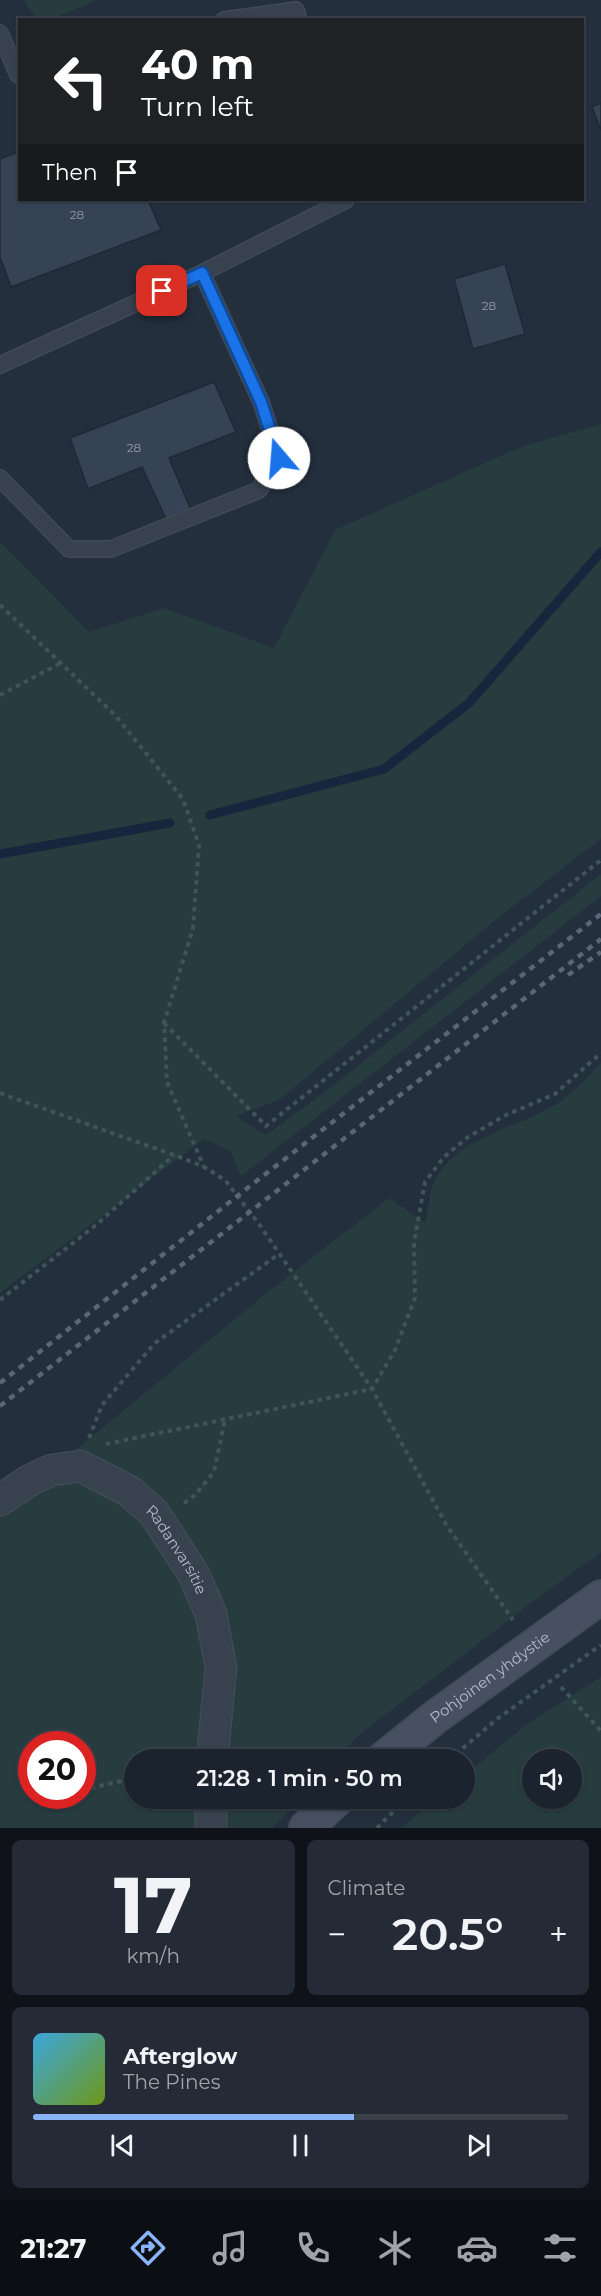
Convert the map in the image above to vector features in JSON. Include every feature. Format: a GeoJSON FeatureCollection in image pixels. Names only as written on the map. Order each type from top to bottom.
{"type":"FeatureCollection","features":[{"type":"Feature","properties":{"kind":"main road","name":"Pohjoinen yhdystie"},"geometry":{"type":"LineString","coordinates":[[396,1749],[434,1718],[601,1597]]}},
{"type":"Feature","properties":{"kind":"main road"},"geometry":{"type":"LineString","coordinates":[[306,1828],[326,1809]]}},
{"type":"Feature","properties":{"kind":"street"},"geometry":{"type":"LineString","coordinates":[[0,1500],[30,1480],[83,1457]]}},
{"type":"Feature","properties":{"kind":"street","name":"Radanvarsitie"},"geometry":{"type":"LineString","coordinates":[[83,1457],[154,1513],[194,1573],[211,1614],[221,1668],[213,1749]]}},
{"type":"Feature","properties":{"kind":"street"},"geometry":{"type":"LineString","coordinates":[[211,1809],[211,1828]]}},
{"type":"Feature","properties":{"kind":"lane"},"geometry":{"type":"LineString","coordinates":[[238,18],[296,10],[298,18]]}},
{"type":"Feature","properties":{"kind":"lane"},"geometry":{"type":"LineString","coordinates":[[0,33],[18,75]]}},
{"type":"Feature","properties":{"kind":"lane"},"geometry":{"type":"LineString","coordinates":[[0,365],[202,273],[344,201]]}},
{"type":"Feature","properties":{"kind":"lane"},"geometry":{"type":"LineString","coordinates":[[0,478],[69,549],[111,549],[260,490],[279,458],[261,402],[202,273]]}},
{"type":"Feature","properties":{"kind":"path"},"geometry":{"type":"LineString","coordinates":[[0,605],[115,715],[183,800],[200,845],[193,928],[164,1023],[167,1082],[204,1167]]}},
{"type":"Feature","properties":{"kind":"path"},"geometry":{"type":"LineString","coordinates":[[0,695],[61,663]]}},
{"type":"Feature","properties":{"kind":"path"},"geometry":{"type":"LineString","coordinates":[[164,1023],[266,1126],[601,860]]}},
{"type":"Feature","properties":{"kind":"path"},"geometry":{"type":"LineString","coordinates":[[83,1457],[225,1419],[372,1389],[395,1350],[415,1298],[414,1243],[425,1182],[444,1156],[468,1137],[506,1115],[555,1094],[601,1053]]}},
{"type":"Feature","properties":{"kind":"path"},"geometry":{"type":"LineString","coordinates":[[0,1093],[174,1155],[204,1167],[225,1180],[259,1224],[372,1389],[447,1526],[513,1620]]}},
{"type":"Feature","properties":{"kind":"path"},"geometry":{"type":"LineString","coordinates":[[0,1300],[96,1225],[174,1155]]}},
{"type":"Feature","properties":{"kind":"path"},"geometry":{"type":"LineString","coordinates":[[83,1457],[102,1405],[155,1342],[279,1254]]}},
{"type":"Feature","properties":{"kind":"path"},"geometry":{"type":"LineString","coordinates":[[160,1522],[195,1495],[214,1472],[225,1419]]}},
{"type":"Feature","properties":{"kind":"path"},"geometry":{"type":"LineString","coordinates":[[462,1749],[497,1719],[601,1646]]}},
{"type":"Feature","properties":{"kind":"path"},"geometry":{"type":"LineString","coordinates":[[561,1687],[601,1731]]}},
{"type":"Feature","properties":{"kind":"path"},"geometry":{"type":"LineString","coordinates":[[96,1787],[124,1780]]}},
{"type":"Feature","properties":{"kind":"path"},"geometry":{"type":"LineString","coordinates":[[377,1828],[396,1809]]}},
{"type":"Feature","properties":{"kind":"green space"},"geometry":{"type":"Polygon","coordinates":[[[24,0],[98,0],[53,18],[35,16],[24,0]]]}},
{"type":"Feature","properties":{"kind":"green space"},"geometry":{"type":"Polygon","coordinates":[[[601,424],[601,839],[499,917],[279,1100],[236,1116],[266,1135],[321,1095],[601,874],[601,896],[241,1176],[231,1152],[204,1139],[0,1293],[0,542],[89,632],[164,608],[274,648],[335,530],[523,446],[601,424]]]}},
{"type":"Feature","properties":{"kind":"green space"},"geometry":{"type":"Polygon","coordinates":[[[601,1063],[601,1552],[359,1735],[346,1749],[124,1749],[124,1809],[290,1809],[272,1828],[0,1828],[0,1512],[269,1291],[389,1198],[426,1223],[432,1189],[436,1178],[446,1164],[474,1143],[560,1102],[601,1063]]]}},
{"type":"Feature","properties":{"kind":"green space"},"geometry":{"type":"Polygon","coordinates":[[[601,1677],[601,1828],[401,1828],[424,1809],[475,1809],[475,1767],[527,1724],[601,1677]]]}},
{"type":"Feature","properties":{"kind":"building"},"geometry":{"type":"Polygon","coordinates":[[[601,103],[601,130],[592,107],[601,103]]]}},
{"type":"Feature","properties":{"kind":"building"},"geometry":{"type":"Polygon","coordinates":[[[18,152],[18,201],[148,201],[161,230],[11,287],[0,257],[0,159],[18,152]]]}},
{"type":"Feature","properties":{"kind":"building"},"geometry":{"type":"Polygon","coordinates":[[[505,264],[525,334],[473,349],[454,279],[505,264]]]}},
{"type":"Feature","properties":{"kind":"building"},"geometry":{"type":"Polygon","coordinates":[[[214,382],[236,432],[169,458],[191,510],[166,519],[142,467],[88,489],[70,438],[214,382]]]}},
{"type":"Feature","properties":{"kind":"waterway"},"geometry":{"type":"LineString","coordinates":[[210,815],[384,769],[469,703],[601,552]]}},
{"type":"Feature","properties":{"kind":"waterway"},"geometry":{"type":"LineString","coordinates":[[0,854],[170,823]]}},
{"type":"Feature","properties":{"kind":"railway"},"geometry":{"type":"LineString","coordinates":[[0,1383],[601,914]]}},
{"type":"Feature","properties":{"kind":"railway"},"geometry":{"type":"LineString","coordinates":[[0,1406],[601,939]]}},
{"type":"Feature","properties":{"kind":"railway"},"geometry":{"type":"LineString","coordinates":[[568,975],[601,952]]}},
{"type":"Feature","properties":{"kind":"route"},"geometry":{"type":"LineString","coordinates":[[162,291],[202,273],[261,402],[279,458]]}}]}
